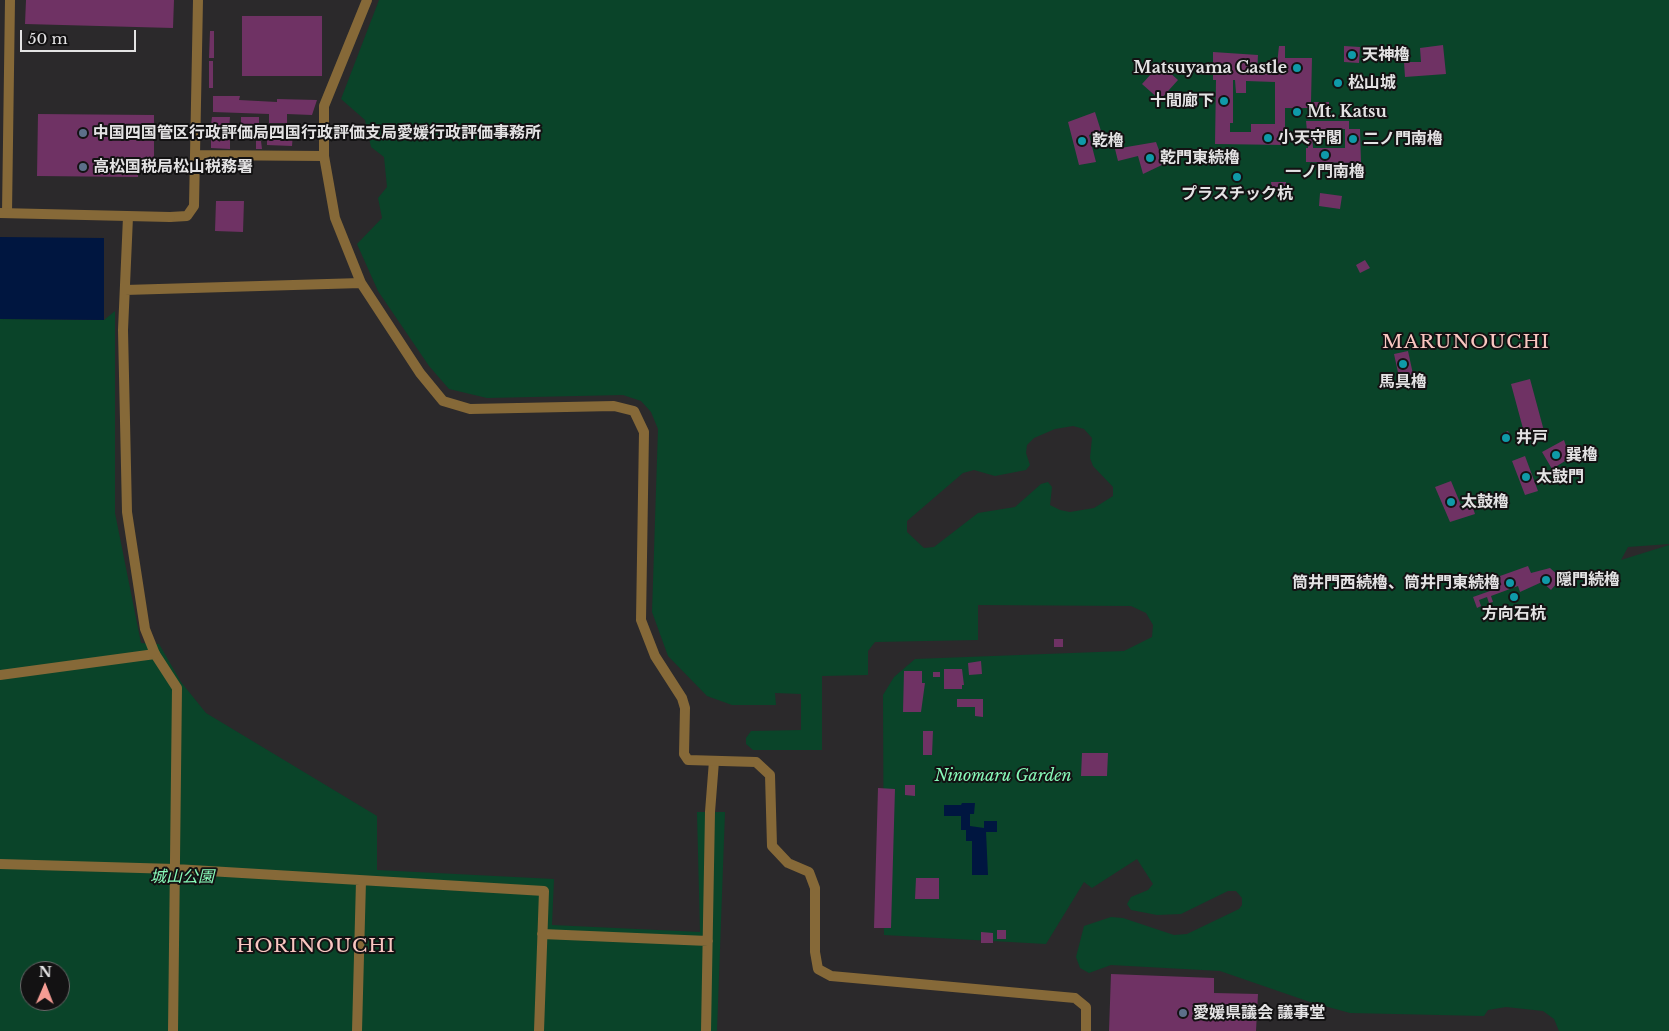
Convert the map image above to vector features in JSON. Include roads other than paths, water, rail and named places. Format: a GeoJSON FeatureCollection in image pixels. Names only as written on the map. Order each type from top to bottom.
{"type":"FeatureCollection","features":[{"type":"Feature","properties":{"kind":"street"},"geometry":{"type":"LineString","coordinates":[[10,0],[4,213],[128,217],[185,217],[193,210],[196,156],[198,0]]}},
{"type":"Feature","properties":{"kind":"street"},"geometry":{"type":"LineString","coordinates":[[367,0],[324,106],[324,156],[335,218],[361,283],[420,372],[443,401],[470,409],[614,406],[634,411],[644,432],[640,620],[655,656],[682,698],[685,708],[684,754],[688,760],[756,762],[770,775],[772,846],[788,863],[809,872],[815,888],[815,952],[818,969],[831,976],[1076,998],[1086,1007],[1086,1031]]}},
{"type":"Feature","properties":{"kind":"street"},"geometry":{"type":"LineString","coordinates":[[196,156],[324,156]]}},
{"type":"Feature","properties":{"kind":"street"},"geometry":{"type":"LineString","coordinates":[[128,217],[123,330],[126,512],[145,629],[154,654],[177,688],[173,1031]]}},
{"type":"Feature","properties":{"kind":"street"},"geometry":{"type":"LineString","coordinates":[[125,290],[361,283]]}},
{"type":"Feature","properties":{"kind":"street"},"geometry":{"type":"LineString","coordinates":[[0,675],[154,654]]}},
{"type":"Feature","properties":{"kind":"street"},"geometry":{"type":"LineString","coordinates":[[706,1031],[710,812],[714,761]]}},
{"type":"Feature","properties":{"kind":"street"},"geometry":{"type":"LineString","coordinates":[[0,864],[175,869],[544,891],[539,1031]]}},
{"type":"Feature","properties":{"kind":"street"},"geometry":{"type":"LineString","coordinates":[[357,1031],[361,881]]}},
{"type":"Feature","properties":{"kind":"street"},"geometry":{"type":"LineString","coordinates":[[542,934],[708,941]]}},
{"type":"Feature","properties":{"kind":"water"},"geometry":{"type":"Polygon","coordinates":[[[0,237],[104,238],[104,320],[0,319],[0,237]]]}},
{"type":"Feature","properties":{"kind":"water"},"geometry":{"type":"Polygon","coordinates":[[[962,803],[975,803],[974,814],[970,814],[970,826],[984,828],[984,821],[997,821],[997,832],[986,832],[988,875],[972,875],[972,841],[966,841],[966,830],[961,830],[961,816],[944,816],[944,805],[961,805],[962,803]]]}},
{"type":"Feature","properties":{"kind":"place","name":"天神櫓"},"geometry":{"type":"Point","coordinates":[1352,55]}},
{"type":"Feature","properties":{"kind":"place","name":"Matsuyama Castle"},"geometry":{"type":"Point","coordinates":[1297,68]}},
{"type":"Feature","properties":{"kind":"place","name":"松山城"},"geometry":{"type":"Point","coordinates":[1338,83]}},
{"type":"Feature","properties":{"kind":"place","name":"十間廊下"},"geometry":{"type":"Point","coordinates":[1224,101]}},
{"type":"Feature","properties":{"kind":"place","name":"Mt. Katsu"},"geometry":{"type":"Point","coordinates":[1297,112]}},
{"type":"Feature","properties":{"kind":"place","name":"中国四国管区行政評価局四国行政評価支局愛媛行政評価事務所"},"geometry":{"type":"Point","coordinates":[83,133]}},
{"type":"Feature","properties":{"kind":"place","name":"小天守閣"},"geometry":{"type":"Point","coordinates":[1268,138]}},
{"type":"Feature","properties":{"kind":"place","name":"二ノ門南櫓"},"geometry":{"type":"Point","coordinates":[1353,139]}},
{"type":"Feature","properties":{"kind":"place","name":"乾櫓"},"geometry":{"type":"Point","coordinates":[1082,141]}},
{"type":"Feature","properties":{"kind":"place","name":"一ノ門南櫓"},"geometry":{"type":"Point","coordinates":[1325,155]}},
{"type":"Feature","properties":{"kind":"place","name":"乾門東続櫓"},"geometry":{"type":"Point","coordinates":[1150,158]}},
{"type":"Feature","properties":{"kind":"place","name":"高松国税局松山税務署"},"geometry":{"type":"Point","coordinates":[83,167]}},
{"type":"Feature","properties":{"kind":"place","name":"プラスチック杭"},"geometry":{"type":"Point","coordinates":[1237,177]}},
{"type":"Feature","properties":{"kind":"place","name":"馬具櫓"},"geometry":{"type":"Point","coordinates":[1403,364]}},
{"type":"Feature","properties":{"kind":"place","name":"井戸"},"geometry":{"type":"Point","coordinates":[1506,438]}},
{"type":"Feature","properties":{"kind":"place","name":"巽櫓"},"geometry":{"type":"Point","coordinates":[1556,455]}},
{"type":"Feature","properties":{"kind":"place","name":"太鼓門"},"geometry":{"type":"Point","coordinates":[1526,477]}},
{"type":"Feature","properties":{"kind":"place","name":"太鼓櫓"},"geometry":{"type":"Point","coordinates":[1451,502]}},
{"type":"Feature","properties":{"kind":"place","name":"隠門続櫓"},"geometry":{"type":"Point","coordinates":[1546,580]}},
{"type":"Feature","properties":{"kind":"place","name":"筒井門西続櫓、筒井門東続櫓"},"geometry":{"type":"Point","coordinates":[1510,583]}},
{"type":"Feature","properties":{"kind":"place","name":"方向石杭"},"geometry":{"type":"Point","coordinates":[1514,597]}},
{"type":"Feature","properties":{"kind":"place","name":"愛媛県議会 議事堂"},"geometry":{"type":"Point","coordinates":[1183,1013]}},
{"type":"Feature","properties":{"kind":"district","name":"MARUNOUCHI"},"geometry":{"type":"Point","coordinates":[1466,343]}},
{"type":"Feature","properties":{"kind":"district","name":"HORINOUCHI"},"geometry":{"type":"Point","coordinates":[316,947]}},
{"type":"Feature","properties":{"kind":"park label","name":"Ninomaru Garden"},"geometry":{"type":"Point","coordinates":[1003,776]}},
{"type":"Feature","properties":{"kind":"park label","name":"城山公園"},"geometry":{"type":"Point","coordinates":[182,877]}}]}
